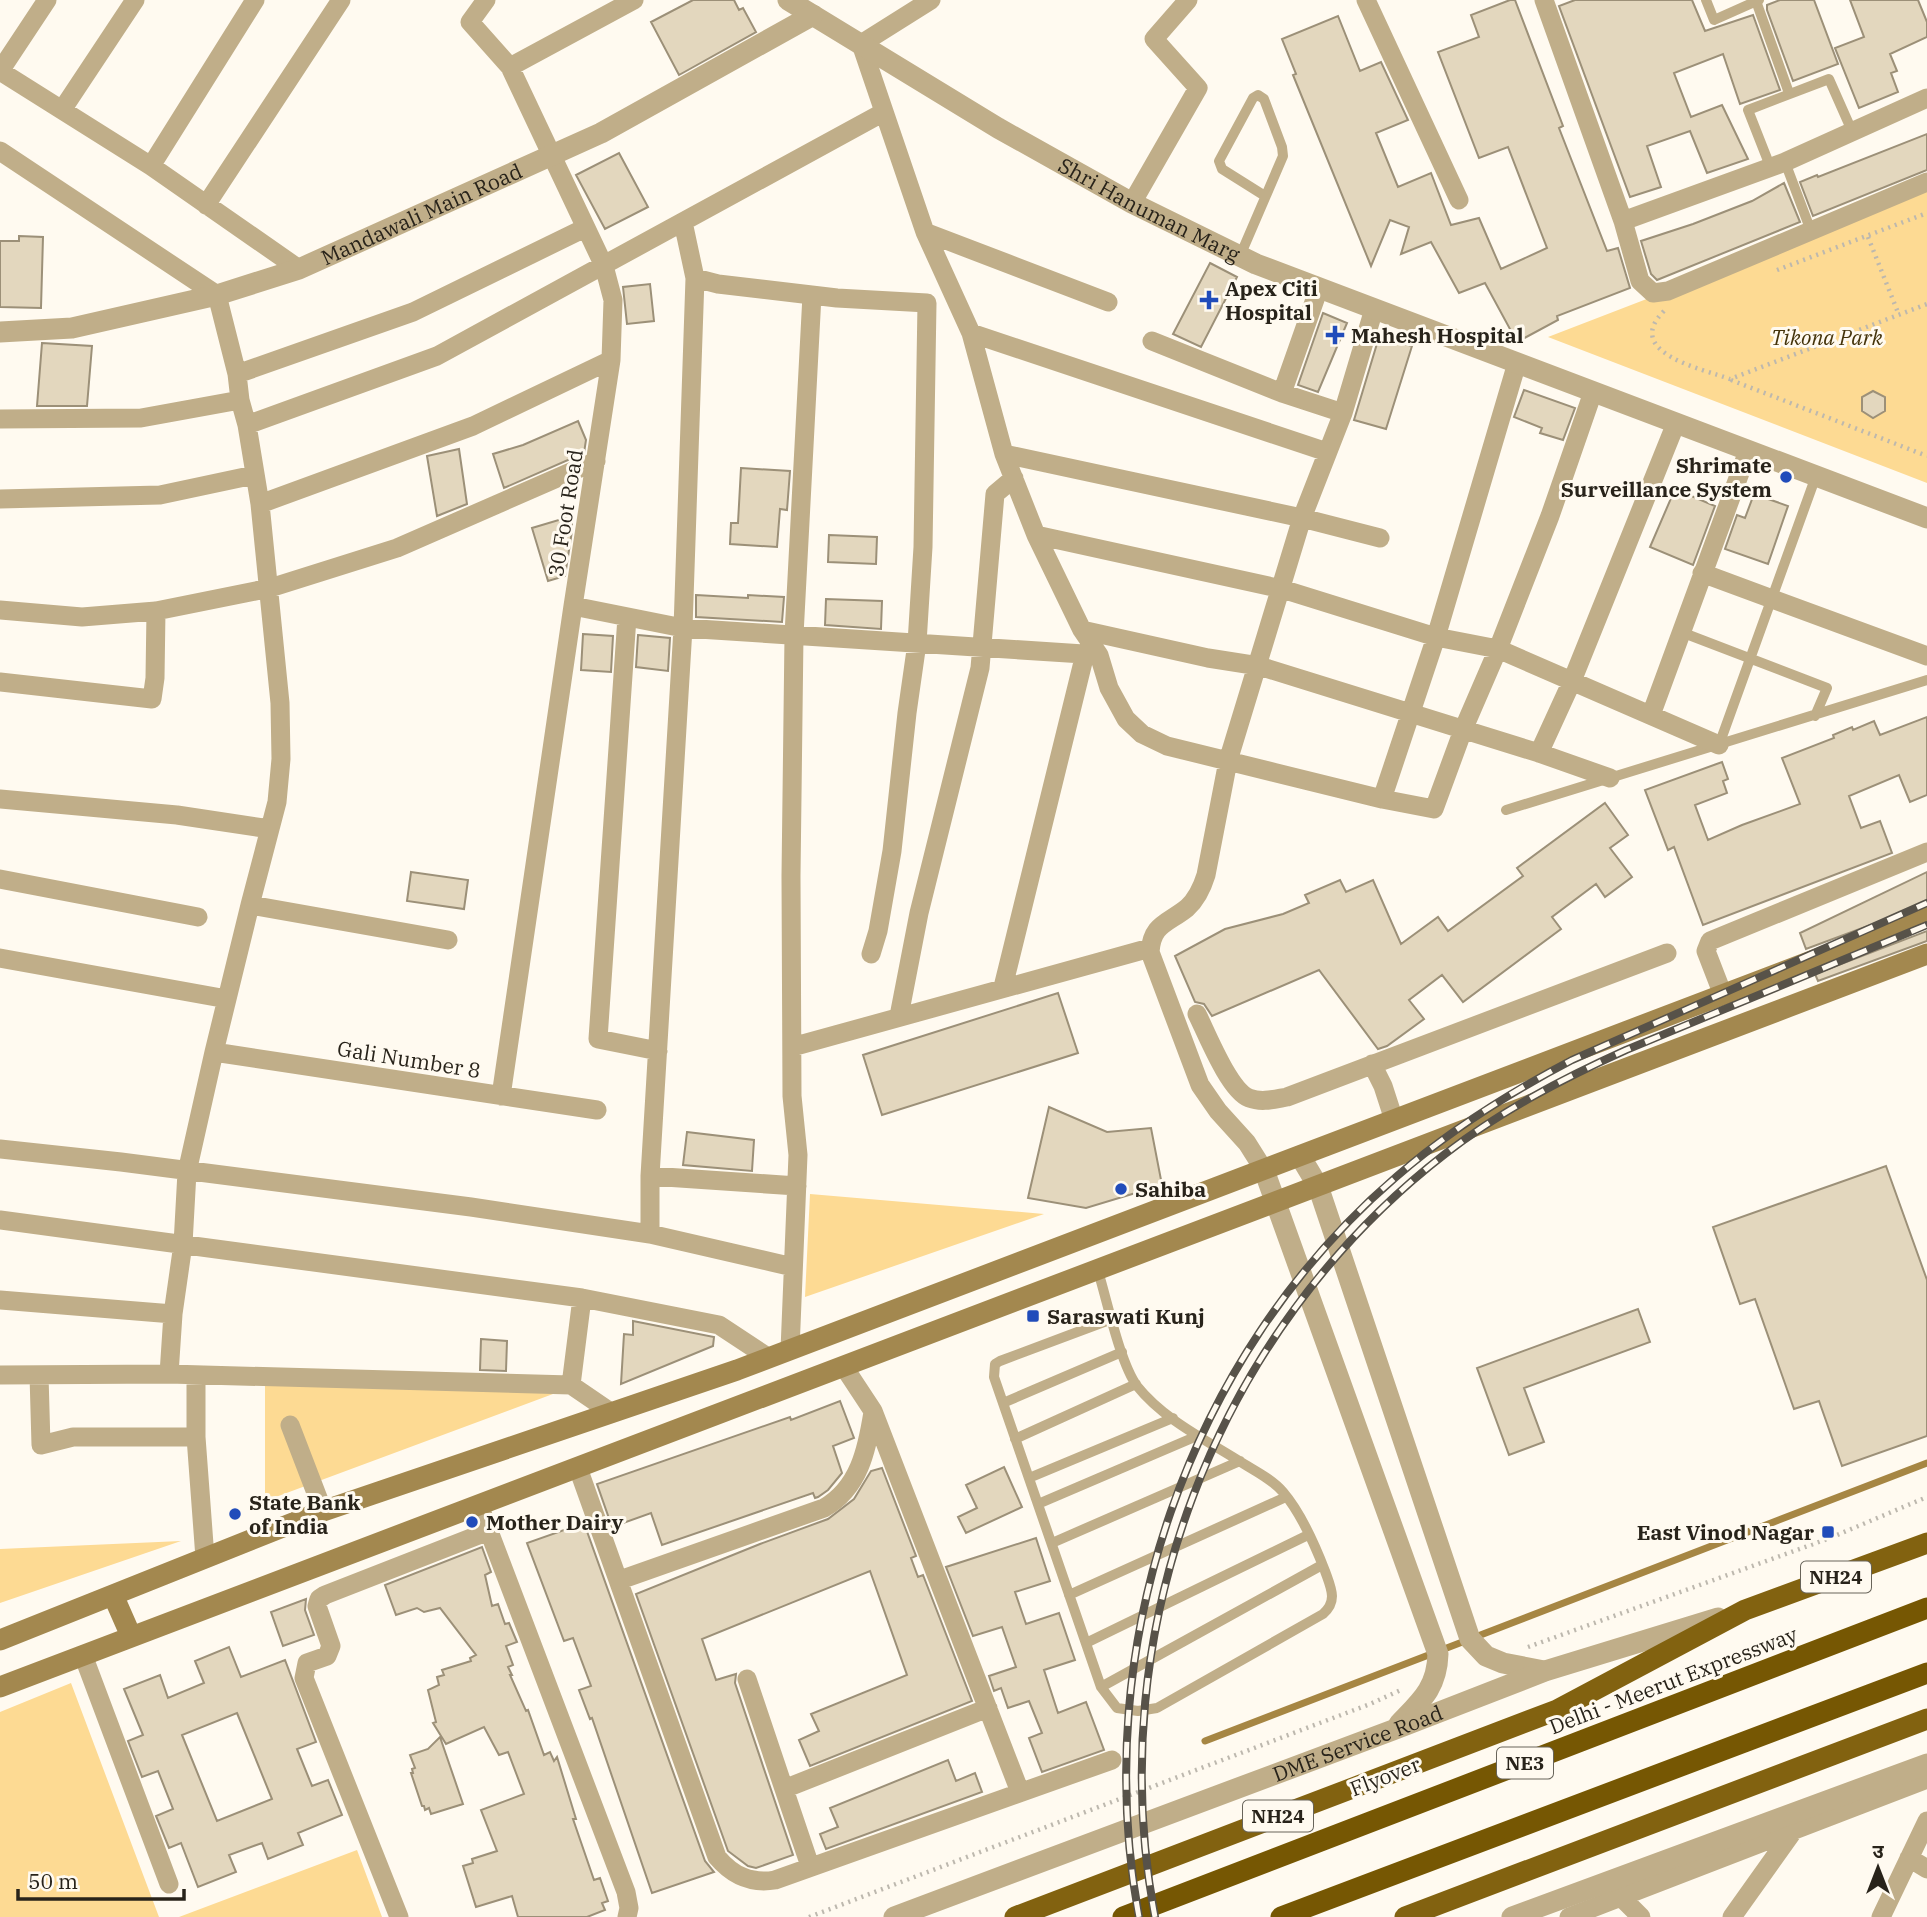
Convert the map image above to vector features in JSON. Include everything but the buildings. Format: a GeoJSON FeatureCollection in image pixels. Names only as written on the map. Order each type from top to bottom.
{"type":"FeatureCollection","features":[{"type":"Feature","properties":{"kind":"highway","name":"NH24"},"geometry":{"type":"LineString","coordinates":[[1745,1610],[1927,1544]]}},
{"type":"Feature","properties":{"kind":"highway","name":"Delhi - Meerut Expressway"},"geometry":{"type":"LineString","coordinates":[[1123,1917],[1927,1608]]}},
{"type":"Feature","properties":{"kind":"highway","name":"Flyover"},"geometry":{"type":"LineString","coordinates":[[1015,1917],[1542,1716],[1745,1610]]}},
{"type":"Feature","properties":{"kind":"highway"},"geometry":{"type":"LineString","coordinates":[[1281,1917],[1927,1673]]}},
{"type":"Feature","properties":{"kind":"highway"},"geometry":{"type":"LineString","coordinates":[[1405,1917],[1451,1909],[1565,1856],[1927,1718]]}},
{"type":"Feature","properties":{"kind":"main road"},"geometry":{"type":"LineString","coordinates":[[0,1640],[323,1511],[769,1358],[1927,917]]}},
{"type":"Feature","properties":{"kind":"main road"},"geometry":{"type":"LineString","coordinates":[[0,1686],[1927,954]]}},
{"type":"Feature","properties":{"kind":"main road"},"geometry":{"type":"LineString","coordinates":[[113,1595],[131,1636]]}},
{"type":"Feature","properties":{"kind":"street"},"geometry":{"type":"LineString","coordinates":[[47,0],[0,71],[150,166],[299,269]]}},
{"type":"Feature","properties":{"kind":"street"},"geometry":{"type":"LineString","coordinates":[[62,110],[135,0]]}},
{"type":"Feature","properties":{"kind":"street"},"geometry":{"type":"LineString","coordinates":[[150,166],[255,0]]}},
{"type":"Feature","properties":{"kind":"street"},"geometry":{"type":"LineString","coordinates":[[206,205],[341,0]]}},
{"type":"Feature","properties":{"kind":"street","name":"30 Foot Road"},"geometry":{"type":"LineString","coordinates":[[486,0],[470,22],[510,67],[604,266],[613,300],[611,360],[573,606],[683,628],[1092,654]]}},
{"type":"Feature","properties":{"kind":"street"},"geometry":{"type":"LineString","coordinates":[[510,67],[634,0]]}},
{"type":"Feature","properties":{"kind":"street","name":"Shri Hanuman Marg"},"geometry":{"type":"LineString","coordinates":[[788,0],[998,128],[1132,203],[1240,256],[1318,288],[1927,518]]}},
{"type":"Feature","properties":{"kind":"street"},"geometry":{"type":"LineString","coordinates":[[930,0],[861,44],[925,232],[971,333],[1004,454],[1036,535],[1109,688],[1126,719],[1142,734],[1167,746],[1382,799],[1434,809],[1462,730],[1498,649],[1550,516],[1593,392]]}},
{"type":"Feature","properties":{"kind":"street"},"geometry":{"type":"LineString","coordinates":[[1132,203],[1199,88],[1154,39],[1188,0]]}},
{"type":"Feature","properties":{"kind":"street"},"geometry":{"type":"LineString","coordinates":[[1366,0],[1459,200]]}},
{"type":"Feature","properties":{"kind":"street"},"geometry":{"type":"LineString","coordinates":[[1548,1],[1623,221],[1640,281],[1653,293],[1668,291],[1927,182]]}},
{"type":"Feature","properties":{"kind":"street","name":"Mandawali Main Road"},"geometry":{"type":"LineString","coordinates":[[0,332],[72,328],[217,295],[299,269],[601,133],[813,15]]}},
{"type":"Feature","properties":{"kind":"street"},"geometry":{"type":"LineString","coordinates":[[1623,221],[1777,164],[1927,98]]}},
{"type":"Feature","properties":{"kind":"street"},"geometry":{"type":"LineString","coordinates":[[247,425],[437,356],[884,112]]}},
{"type":"Feature","properties":{"kind":"street"},"geometry":{"type":"LineString","coordinates":[[0,151],[217,295],[237,374],[260,504],[280,703],[281,759],[277,802],[187,1171],[183,1244],[173,1314],[169,1374]]}},
{"type":"Feature","properties":{"kind":"street"},"geometry":{"type":"LineString","coordinates":[[650,1234],[650,1176],[683,628],[695,278],[683,222]]}},
{"type":"Feature","properties":{"kind":"street"},"geometry":{"type":"LineString","coordinates":[[237,374],[413,312],[585,228]]}},
{"type":"Feature","properties":{"kind":"street"},"geometry":{"type":"LineString","coordinates":[[925,232],[1108,302]]}},
{"type":"Feature","properties":{"kind":"street"},"geometry":{"type":"LineString","coordinates":[[695,278],[718,284],[811,295],[927,303],[954,295]]}},
{"type":"Feature","properties":{"kind":"street"},"geometry":{"type":"LineString","coordinates":[[1282,393],[1318,288]]}},
{"type":"Feature","properties":{"kind":"street"},"geometry":{"type":"LineString","coordinates":[[790,1350],[798,1155],[792,1096],[790,876],[794,635],[811,295]]}},
{"type":"Feature","properties":{"kind":"street"},"geometry":{"type":"LineString","coordinates":[[871,954],[878,931],[892,851],[917,643],[923,547],[927,303]]}},
{"type":"Feature","properties":{"kind":"street"},"geometry":{"type":"LineString","coordinates":[[1374,309],[1343,413],[1302,518],[1228,761],[1206,875],[1199,893],[1188,908],[1163,923],[1151,937],[1150,952],[1200,1085],[1218,1111],[1247,1143],[1264,1170],[1438,1654],[1438,1670],[1434,1683],[1393,1730]]}},
{"type":"Feature","properties":{"kind":"street"},"geometry":{"type":"LineString","coordinates":[[971,333],[1327,452]]}},
{"type":"Feature","properties":{"kind":"street"},"geometry":{"type":"LineString","coordinates":[[1152,341],[1282,393],[1343,413]]}},
{"type":"Feature","properties":{"kind":"street"},"geometry":{"type":"LineString","coordinates":[[260,504],[473,426],[611,360]]}},
{"type":"Feature","properties":{"kind":"street"},"geometry":{"type":"LineString","coordinates":[[1382,799],[1436,637],[1517,363]]}},
{"type":"Feature","properties":{"kind":"street"},"geometry":{"type":"LineString","coordinates":[[0,419],[141,418],[240,400]]}},
{"type":"Feature","properties":{"kind":"street"},"geometry":{"type":"LineString","coordinates":[[1539,754],[1572,681],[1676,423]]}},
{"type":"Feature","properties":{"kind":"street"},"geometry":{"type":"LineString","coordinates":[[1651,715],[1748,451]]}},
{"type":"Feature","properties":{"kind":"street"},"geometry":{"type":"LineString","coordinates":[[1004,454],[1302,518],[1380,538]]}},
{"type":"Feature","properties":{"kind":"street"},"geometry":{"type":"LineString","coordinates":[[0,610],[82,617],[156,611],[270,588],[397,548],[596,461]]}},
{"type":"Feature","properties":{"kind":"street"},"geometry":{"type":"LineString","coordinates":[[0,499],[160,495],[254,475]]}},
{"type":"Feature","properties":{"kind":"street"},"geometry":{"type":"LineString","coordinates":[[899,1016],[915,932],[980,668],[995,494],[1014,478]]}},
{"type":"Feature","properties":{"kind":"street"},"geometry":{"type":"LineString","coordinates":[[1036,535],[1282,589],[1436,637],[1498,649],[1719,745]]}},
{"type":"Feature","properties":{"kind":"street"},"geometry":{"type":"LineString","coordinates":[[1702,573],[1927,656]]}},
{"type":"Feature","properties":{"kind":"street"},"geometry":{"type":"LineString","coordinates":[[501,1096],[573,606]]}},
{"type":"Feature","properties":{"kind":"street"},"geometry":{"type":"LineString","coordinates":[[0,682],[152,699],[156,611]]}},
{"type":"Feature","properties":{"kind":"street"},"geometry":{"type":"LineString","coordinates":[[627,617],[598,1039],[658,1051]]}},
{"type":"Feature","properties":{"kind":"street"},"geometry":{"type":"LineString","coordinates":[[1082,630],[1208,658],[1259,666],[1610,778]]}},
{"type":"Feature","properties":{"kind":"street"},"geometry":{"type":"LineString","coordinates":[[1003,987],[1092,654]]}},
{"type":"Feature","properties":{"kind":"street"},"geometry":{"type":"LineString","coordinates":[[0,799],[177,816],[270,829]]}},
{"type":"Feature","properties":{"kind":"street"},"geometry":{"type":"LineString","coordinates":[[1723,995],[1706,951],[1710,941],[1927,852]]}},
{"type":"Feature","properties":{"kind":"street"},"geometry":{"type":"LineString","coordinates":[[0,879],[198,917]]}},
{"type":"Feature","properties":{"kind":"street"},"geometry":{"type":"LineString","coordinates":[[250,905],[448,940]]}},
{"type":"Feature","properties":{"kind":"street"},"geometry":{"type":"LineString","coordinates":[[792,1047],[1150,948]]}},
{"type":"Feature","properties":{"kind":"street"},"geometry":{"type":"LineString","coordinates":[[1197,1014],[1236,1088],[1247,1097],[1261,1101],[1287,1097],[1667,953]]}},
{"type":"Feature","properties":{"kind":"street"},"geometry":{"type":"LineString","coordinates":[[0,958],[227,999]]}},
{"type":"Feature","properties":{"kind":"street","name":"Gali Number 8"},"geometry":{"type":"LineString","coordinates":[[214,1052],[597,1110]]}},
{"type":"Feature","properties":{"kind":"street"},"geometry":{"type":"LineString","coordinates":[[1372,1064],[1383,1086],[1394,1120]]}},
{"type":"Feature","properties":{"kind":"street"},"geometry":{"type":"LineString","coordinates":[[0,1149],[471,1207],[650,1234],[793,1267]]}},
{"type":"Feature","properties":{"kind":"street"},"geometry":{"type":"LineString","coordinates":[[1300,1156],[1318,1186],[1470,1639],[1486,1656],[1503,1663],[1545,1671]]}},
{"type":"Feature","properties":{"kind":"street"},"geometry":{"type":"LineString","coordinates":[[650,1176],[797,1186]]}},
{"type":"Feature","properties":{"kind":"street"},"geometry":{"type":"LineString","coordinates":[[0,1220],[582,1298],[719,1325],[769,1358]]}},
{"type":"Feature","properties":{"kind":"street"},"geometry":{"type":"LineString","coordinates":[[571,1385],[582,1298]]}},
{"type":"Feature","properties":{"kind":"street"},"geometry":{"type":"LineString","coordinates":[[0,1300],[173,1314]]}},
{"type":"Feature","properties":{"kind":"street"},"geometry":{"type":"LineString","coordinates":[[844,1367],[873,1411],[1020,1792]]}},
{"type":"Feature","properties":{"kind":"street"},"geometry":{"type":"LineString","coordinates":[[0,1375],[169,1374],[571,1385],[612,1413]]}},
{"type":"Feature","properties":{"kind":"street"},"geometry":{"type":"LineString","coordinates":[[39,1375],[41,1445],[73,1437],[197,1437]]}},
{"type":"Feature","properties":{"kind":"street"},"geometry":{"type":"LineString","coordinates":[[196,1375],[205,1558]]}},
{"type":"Feature","properties":{"kind":"street"},"geometry":{"type":"LineString","coordinates":[[620,1580],[824,1508],[837,1500],[860,1467],[869,1440],[873,1411]]}},
{"type":"Feature","properties":{"kind":"street"},"geometry":{"type":"LineString","coordinates":[[290,1425],[323,1511]]}},
{"type":"Feature","properties":{"kind":"street"},"geometry":{"type":"LineString","coordinates":[[578,1468],[717,1857],[736,1874],[757,1882],[775,1880],[1112,1760]]}},
{"type":"Feature","properties":{"kind":"street"},"geometry":{"type":"LineString","coordinates":[[479,1505],[626,1892],[629,1908],[627,1917]]}},
{"type":"Feature","properties":{"kind":"street"},"geometry":{"type":"LineString","coordinates":[[399,1917],[304,1678],[307,1663],[327,1656],[331,1646],[317,1606],[325,1595],[489,1531]]}},
{"type":"Feature","properties":{"kind":"street","name":"DME Service Road"},"geometry":{"type":"LineString","coordinates":[[894,1917],[1545,1671],[1745,1610]]}},
{"type":"Feature","properties":{"kind":"street"},"geometry":{"type":"LineString","coordinates":[[83,1655],[169,1884]]}},
{"type":"Feature","properties":{"kind":"street"},"geometry":{"type":"LineString","coordinates":[[747,1679],[810,1866]]}},
{"type":"Feature","properties":{"kind":"street"},"geometry":{"type":"LineString","coordinates":[[784,1789],[988,1708]]}},
{"type":"Feature","properties":{"kind":"street"},"geometry":{"type":"LineString","coordinates":[[1512,1917],[1927,1764]]}},
{"type":"Feature","properties":{"kind":"street"},"geometry":{"type":"LineString","coordinates":[[1569,1917],[1927,1779]]}},
{"type":"Feature","properties":{"kind":"street"},"geometry":{"type":"LineString","coordinates":[[1883,1916],[1927,1821]]}},
{"type":"Feature","properties":{"kind":"street"},"geometry":{"type":"LineString","coordinates":[[1732,1917],[1794,1830]]}},
{"type":"Feature","properties":{"kind":"street"},"geometry":{"type":"LineString","coordinates":[[1909,1858],[1927,1869]]}},
{"type":"Feature","properties":{"kind":"street"},"geometry":{"type":"LineString","coordinates":[[1621,1897],[1641,1917]]}},
{"type":"Feature","properties":{"kind":"lane"},"geometry":{"type":"LineString","coordinates":[[1706,0],[1714,20],[1758,1],[1789,93]]}},
{"type":"Feature","properties":{"kind":"lane"},"geometry":{"type":"LineString","coordinates":[[1811,231],[1748,110],[1829,79],[1852,131]]}},
{"type":"Feature","properties":{"kind":"lane"},"geometry":{"type":"LineString","coordinates":[[1240,256],[1282,160],[1283,152],[1264,99],[1258,95],[1252,98],[1219,160],[1222,169],[1265,196]]}},
{"type":"Feature","properties":{"kind":"lane"},"geometry":{"type":"LineString","coordinates":[[1719,745],[1816,476]]}},
{"type":"Feature","properties":{"kind":"lane"},"geometry":{"type":"LineString","coordinates":[[1681,632],[1827,688],[1815,716]]}},
{"type":"Feature","properties":{"kind":"lane"},"geometry":{"type":"LineString","coordinates":[[1506,810],[1927,680]]}},
{"type":"Feature","properties":{"kind":"lane"},"geometry":{"type":"LineString","coordinates":[[1098,1270],[1127,1369],[1136,1384],[1196,1436],[1269,1479],[1286,1497],[1308,1535],[1332,1592],[1332,1604],[1323,1615],[1157,1708],[1138,1711],[1117,1708],[1101,1687],[994,1377],[995,1364],[1112,1319]]}},
{"type":"Feature","properties":{"kind":"lane"},"geometry":{"type":"LineString","coordinates":[[1003,1403],[1122,1352]]}},
{"type":"Feature","properties":{"kind":"lane"},"geometry":{"type":"LineString","coordinates":[[1015,1439],[1136,1384]]}},
{"type":"Feature","properties":{"kind":"lane"},"geometry":{"type":"LineString","coordinates":[[1029,1478],[1173,1418]]}},
{"type":"Feature","properties":{"kind":"lane"},"geometry":{"type":"LineString","coordinates":[[1038,1504],[1196,1436]]}},
{"type":"Feature","properties":{"kind":"lane"},"geometry":{"type":"LineString","coordinates":[[1052,1543],[1240,1461]]}},
{"type":"Feature","properties":{"kind":"lane"},"geometry":{"type":"LineString","coordinates":[[1069,1595],[1286,1497]]}},
{"type":"Feature","properties":{"kind":"lane"},"geometry":{"type":"LineString","coordinates":[[1086,1643],[1308,1535]]}},
{"type":"Feature","properties":{"kind":"lane"},"geometry":{"type":"LineString","coordinates":[[1101,1687],[1322,1565]]}},
{"type":"Feature","properties":{"kind":"path"},"geometry":{"type":"LineString","coordinates":[[1773,271],[1927,213]]}},
{"type":"Feature","properties":{"kind":"path"},"geometry":{"type":"LineString","coordinates":[[1868,237],[1899,315]]}},
{"type":"Feature","properties":{"kind":"path"},"geometry":{"type":"LineString","coordinates":[[1730,379],[1927,304]]}},
{"type":"Feature","properties":{"kind":"path"},"geometry":{"type":"LineString","coordinates":[[1671,307],[1664,311],[1654,324],[1652,339],[1655,347],[1664,355],[1927,456]]}},
{"type":"Feature","properties":{"kind":"path"},"geometry":{"type":"LineString","coordinates":[[1519,1650],[1830,1538],[1927,1497]]}},
{"type":"Feature","properties":{"kind":"path"},"geometry":{"type":"LineString","coordinates":[[809,1917],[1370,1704],[1408,1687]]}},
{"type":"Feature","properties":{"kind":"green space","name":"Tikona Park"},"geometry":{"type":"Polygon","coordinates":[[[1927,191],[1927,483],[1548,337],[1927,191]]]}},
{"type":"Feature","properties":{"kind":"green space"},"geometry":{"type":"Polygon","coordinates":[[[810,1194],[1044,1214],[805,1297],[810,1194]]]}},
{"type":"Feature","properties":{"kind":"green space"},"geometry":{"type":"Polygon","coordinates":[[[265,1381],[561,1391],[265,1501],[265,1381]]]}},
{"type":"Feature","properties":{"kind":"green space"},"geometry":{"type":"Polygon","coordinates":[[[181,1541],[0,1603],[0,1549],[181,1541]]]}},
{"type":"Feature","properties":{"kind":"green space"},"geometry":{"type":"Polygon","coordinates":[[[71,1683],[159,1917],[0,1917],[0,1712],[71,1683]]]}},
{"type":"Feature","properties":{"kind":"green space"},"geometry":{"type":"Polygon","coordinates":[[[357,1850],[382,1917],[179,1917],[357,1850]]]}},
{"type":"Feature","properties":{"kind":"waterway"},"geometry":{"type":"LineString","coordinates":[[1205,1741],[1927,1463]]}},
{"type":"Feature","properties":{"kind":"railway"},"geometry":{"type":"LineString","coordinates":[[1139,1917],[1127,1815],[1129,1712],[1143,1611],[1170,1513],[1210,1419],[1261,1330],[1323,1249],[1416,1160],[1481,1113],[1526,1086],[1572,1060],[1927,903]]}},
{"type":"Feature","properties":{"kind":"railway"},"geometry":{"type":"LineString","coordinates":[[1155,1917],[1143,1809],[1145,1702],[1162,1597],[1194,1495],[1238,1398],[1295,1308],[1364,1226],[1445,1154],[1510,1110],[1555,1084],[1626,1050],[1927,925]]}},
{"type":"Feature","properties":{"kind":"place","name":"Apex Citi Hospital"},"geometry":{"type":"Point","coordinates":[1209,300]}},
{"type":"Feature","properties":{"kind":"place","name":"Mahesh Hospital"},"geometry":{"type":"Point","coordinates":[1335,335]}},
{"type":"Feature","properties":{"kind":"place","name":"Shrimate Surveillance System"},"geometry":{"type":"Point","coordinates":[1786,477]}},
{"type":"Feature","properties":{"kind":"place","name":"Sahiba"},"geometry":{"type":"Point","coordinates":[1121,1189]}},
{"type":"Feature","properties":{"kind":"place","name":"Saraswati Kunj"},"geometry":{"type":"Point","coordinates":[1033,1316]}},
{"type":"Feature","properties":{"kind":"place","name":"State Bank of India"},"geometry":{"type":"Point","coordinates":[235,1514]}},
{"type":"Feature","properties":{"kind":"place","name":"Mother Dairy"},"geometry":{"type":"Point","coordinates":[472,1522]}},
{"type":"Feature","properties":{"kind":"place","name":"East Vinod Nagar"},"geometry":{"type":"Point","coordinates":[1828,1532]}}]}
